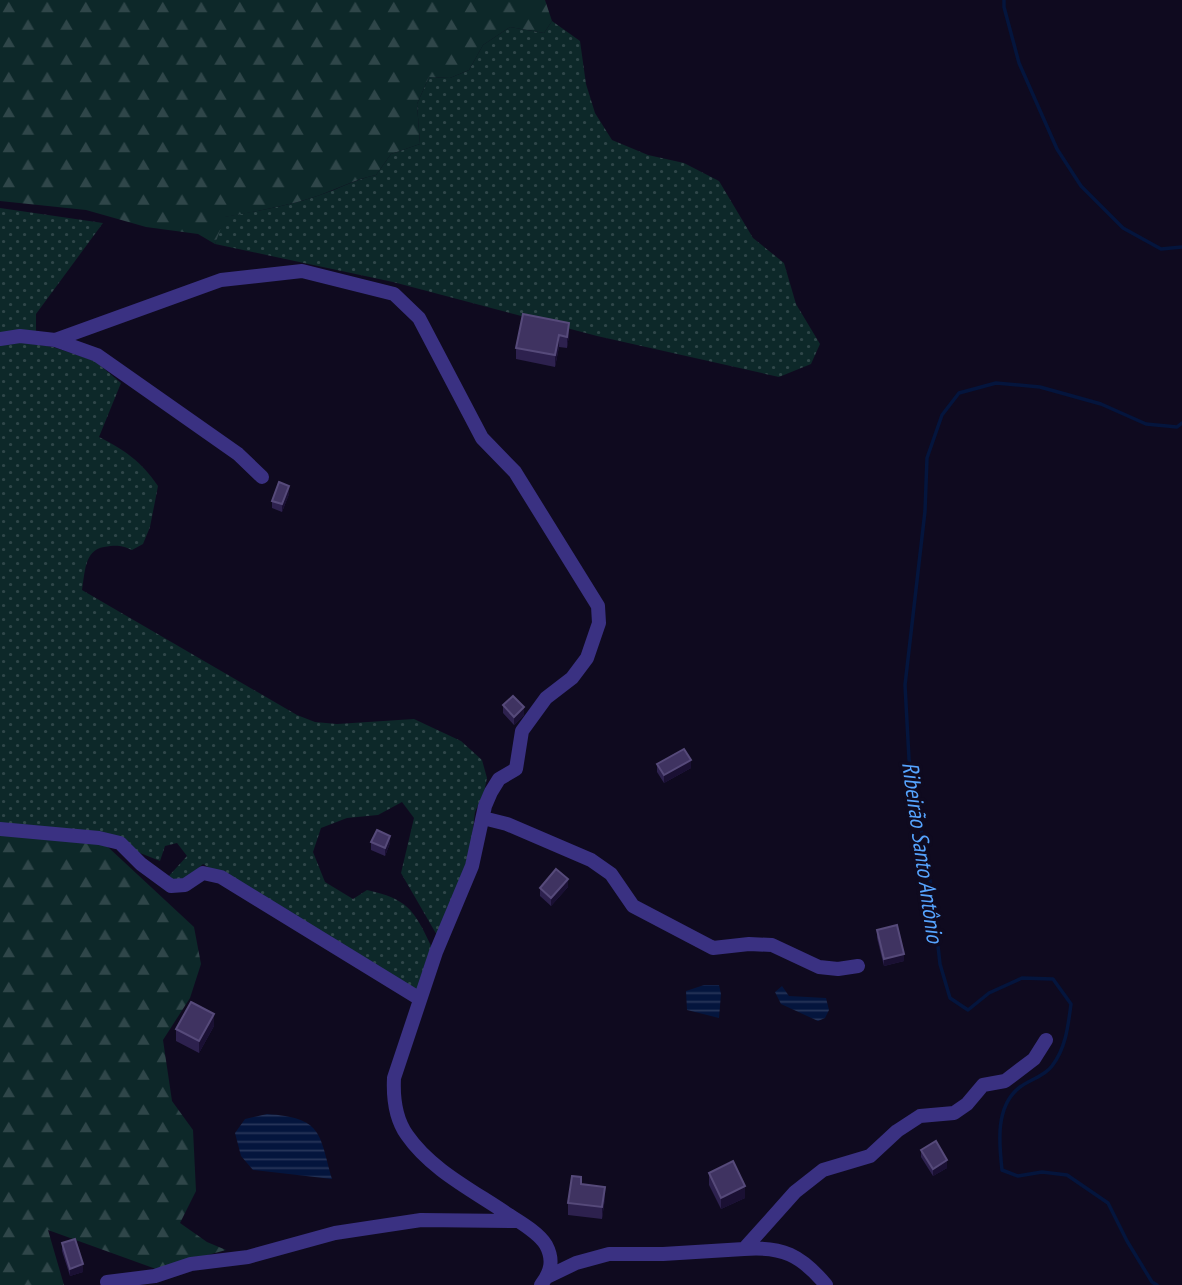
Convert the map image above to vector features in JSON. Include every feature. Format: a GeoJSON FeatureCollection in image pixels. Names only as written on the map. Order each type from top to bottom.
{"type":"FeatureCollection","features":[{"type":"Feature","properties":{"kind":"street"},"geometry":{"type":"LineString","coordinates":[[54,340],[221,280],[302,271],[394,294],[419,318],[482,438],[515,472],[598,607],[599,623],[587,658],[572,678],[546,698],[522,731],[516,769],[499,779],[491,792],[472,866],[436,952],[394,1078],[393,1097],[398,1117],[407,1135],[435,1166],[518,1221],[544,1242],[551,1265],[545,1281]]}},
{"type":"Feature","properties":{"kind":"street"},"geometry":{"type":"LineString","coordinates":[[0,339],[20,336],[54,340],[97,355],[238,454],[262,477]]}},
{"type":"Feature","properties":{"kind":"street"},"geometry":{"type":"LineString","coordinates":[[483,818],[507,824],[591,860],[611,874],[633,906],[713,948],[772,944],[819,967],[838,969],[858,966]]}},
{"type":"Feature","properties":{"kind":"street"},"geometry":{"type":"LineString","coordinates":[[0,829],[99,838],[120,843],[141,864],[171,886],[185,885],[203,873],[221,877],[420,999]]}},
{"type":"Feature","properties":{"kind":"street"},"geometry":{"type":"LineString","coordinates":[[744,1250],[795,1192],[823,1170],[870,1156],[897,1131],[920,1116],[954,1113],[967,1104],[983,1085],[1005,1081],[1034,1059],[1046,1041]]}},
{"type":"Feature","properties":{"kind":"street"},"geometry":{"type":"LineString","coordinates":[[107,1282],[155,1276],[191,1264],[248,1257],[335,1233],[421,1220],[518,1221]]}},
{"type":"Feature","properties":{"kind":"street"},"geometry":{"type":"LineString","coordinates":[[545,1281],[576,1263],[609,1254],[663,1254],[766,1247],[789,1252],[815,1271],[826,1285]]}},
{"type":"Feature","properties":{"kind":"green space"},"geometry":{"type":"Polygon","coordinates":[[[0,0],[545,0],[552,21],[544,33],[510,27],[483,45],[469,70],[450,78],[429,77],[417,104],[420,144],[391,154],[376,175],[297,202],[225,217],[215,244],[198,234],[146,227],[86,210],[0,201],[0,0]]]}},
{"type":"Feature","properties":{"kind":"green space"},"geometry":{"type":"Polygon","coordinates":[[[552,21],[580,41],[586,84],[595,113],[612,140],[648,155],[684,163],[719,181],[753,238],[784,263],[796,304],[820,344],[811,364],[779,377],[597,336],[393,282],[215,244],[224,217],[296,202],[376,175],[391,154],[420,144],[417,104],[429,77],[450,78],[469,70],[483,45],[510,27],[544,33],[552,21]]]}},
{"type":"Feature","properties":{"kind":"green space"},"geometry":{"type":"Polygon","coordinates":[[[0,208],[103,223],[36,314],[36,333],[0,336],[0,208]]]}},
{"type":"Feature","properties":{"kind":"green space"},"geometry":{"type":"Polygon","coordinates":[[[19,342],[53,347],[95,361],[121,383],[99,437],[132,457],[158,486],[150,527],[143,544],[132,550],[121,546],[97,549],[89,558],[82,590],[297,715],[315,722],[337,724],[414,719],[461,741],[482,760],[487,778],[475,812],[470,854],[438,937],[401,873],[414,818],[402,802],[378,815],[347,818],[321,828],[313,852],[325,882],[353,899],[367,890],[381,893],[400,902],[414,914],[431,946],[417,995],[203,864],[183,881],[167,878],[187,856],[177,843],[165,846],[160,861],[135,851],[0,827],[0,345],[19,342]]]}},
{"type":"Feature","properties":{"kind":"green space"},"geometry":{"type":"Polygon","coordinates":[[[0,833],[98,840],[194,927],[201,964],[190,998],[163,1040],[172,1101],[193,1130],[196,1191],[180,1223],[207,1242],[226,1250],[156,1269],[48,1230],[64,1285],[0,1285],[0,833]]]}},
{"type":"Feature","properties":{"kind":"water"},"geometry":{"type":"Polygon","coordinates":[[[704,985],[719,985],[719,1018],[687,1010],[686,991],[704,985]]]}},
{"type":"Feature","properties":{"kind":"water"},"geometry":{"type":"Polygon","coordinates":[[[782,986],[789,996],[826,998],[829,1010],[825,1018],[818,1021],[781,1004],[775,992],[782,986]]]}},
{"type":"Feature","properties":{"kind":"water"},"geometry":{"type":"Polygon","coordinates":[[[267,1114],[299,1119],[315,1130],[332,1179],[253,1170],[241,1156],[235,1133],[245,1119],[267,1114]]]}},
{"type":"Feature","properties":{"kind":"building"},"geometry":{"type":"Polygon","coordinates":[[[523,314],[569,323],[567,337],[559,335],[555,355],[516,348],[523,314]]]}},
{"type":"Feature","properties":{"kind":"building"},"geometry":{"type":"Polygon","coordinates":[[[279,482],[289,486],[282,504],[272,501],[279,482]]]}},
{"type":"Feature","properties":{"kind":"building"},"geometry":{"type":"Polygon","coordinates":[[[513,696],[524,707],[514,717],[503,705],[513,696]]]}},
{"type":"Feature","properties":{"kind":"building"},"geometry":{"type":"Polygon","coordinates":[[[684,749],[691,760],[664,775],[657,764],[684,749]]]}},
{"type":"Feature","properties":{"kind":"building"},"geometry":{"type":"Polygon","coordinates":[[[377,830],[390,836],[385,848],[371,842],[377,830]]]}},
{"type":"Feature","properties":{"kind":"building"},"geometry":{"type":"Polygon","coordinates":[[[556,869],[568,879],[551,898],[540,888],[556,869]]]}},
{"type":"Feature","properties":{"kind":"building"},"geometry":{"type":"Polygon","coordinates":[[[897,925],[904,954],[884,959],[877,930],[897,925]]]}},
{"type":"Feature","properties":{"kind":"building"},"geometry":{"type":"Polygon","coordinates":[[[191,1002],[214,1014],[199,1041],[176,1029],[191,1002]]]}},
{"type":"Feature","properties":{"kind":"building"},"geometry":{"type":"Polygon","coordinates":[[[936,1141],[947,1160],[933,1169],[921,1150],[936,1141]]]}},
{"type":"Feature","properties":{"kind":"building"},"geometry":{"type":"Polygon","coordinates":[[[733,1161],[745,1186],[721,1198],[709,1173],[733,1161]]]}},
{"type":"Feature","properties":{"kind":"building"},"geometry":{"type":"Polygon","coordinates":[[[572,1176],[581,1177],[581,1184],[605,1187],[602,1207],[568,1203],[572,1176]]]}},
{"type":"Feature","properties":{"kind":"building"},"geometry":{"type":"Polygon","coordinates":[[[75,1239],[83,1264],[70,1269],[62,1243],[75,1239]]]}},
{"type":"Feature","properties":{"kind":"waterway","name":"Ribeirão Santo Antônio"},"geometry":{"type":"LineString","coordinates":[[1004,0],[1019,63],[1057,149],[1081,186],[1123,228],[1161,249],[1182,247]]}},
{"type":"Feature","properties":{"kind":"waterway","name":"Ribeirão Santo Antônio"},"geometry":{"type":"LineString","coordinates":[[1157,1285],[1152,1282],[1127,1241],[1108,1203],[1067,1175],[1042,1172],[1018,1176],[1002,1170],[1001,1126],[1006,1104],[1020,1087],[1045,1073],[1057,1059],[1066,1036],[1071,1004],[1053,979],[1022,978],[989,993],[968,1010],[950,998],[940,964],[932,892],[909,759],[905,685],[925,511],[927,458],[942,415],[959,393],[996,383],[1040,387],[1101,404],[1146,424],[1177,427],[1182,423]]}}]}
